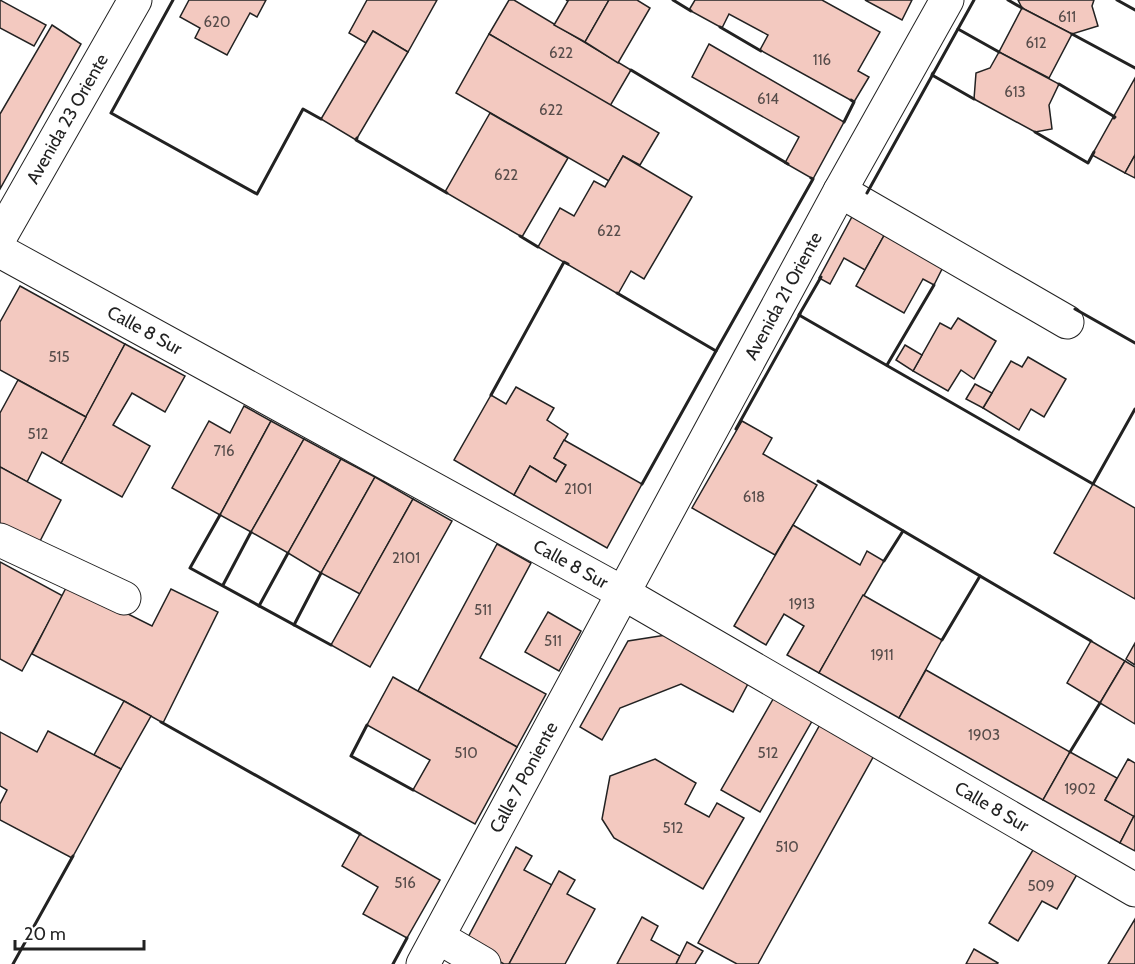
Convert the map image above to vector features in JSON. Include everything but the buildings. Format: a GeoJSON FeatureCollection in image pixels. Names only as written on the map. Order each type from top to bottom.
{"type":"FeatureCollection","features":[{"type":"Feature","properties":{"kind":"street","name":"Avenida 23 Oriente"},"geometry":{"type":"LineString","coordinates":[[0,237],[135,0]]}},
{"type":"Feature","properties":{"kind":"street","name":"Avenida 21 Oriente"},"geometry":{"type":"LineString","coordinates":[[623,593],[840,191],[947,0]]}},
{"type":"Feature","properties":{"kind":"street"},"geometry":{"type":"LineString","coordinates":[[840,191],[1067,322]]}},
{"type":"Feature","properties":{"kind":"street","name":"Calle 8 Sur"},"geometry":{"type":"LineString","coordinates":[[0,250],[623,593],[1135,890]]}},
{"type":"Feature","properties":{"kind":"street"},"geometry":{"type":"LineString","coordinates":[[0,540],[124,598]]}},
{"type":"Feature","properties":{"kind":"street","name":"Calle 7 Poniente"},"geometry":{"type":"LineString","coordinates":[[431,951],[623,593]]}},
{"type":"Feature","properties":{"kind":"street"},"geometry":{"type":"LineString","coordinates":[[431,951],[484,964]]}},
{"type":"Feature","properties":{"kind":"wall"},"geometry":{"type":"LineString","coordinates":[[173,0],[111,113],[257,194],[303,109],[321,119]]}},
{"type":"Feature","properties":{"kind":"wall"},"geometry":{"type":"LineString","coordinates":[[673,0],[691,11]]}},
{"type":"Feature","properties":{"kind":"wall"},"geometry":{"type":"LineString","coordinates":[[867,193],[974,0]]}},
{"type":"Feature","properties":{"kind":"wall"},"geometry":{"type":"LineString","coordinates":[[1008,0],[1022,8]]}},
{"type":"Feature","properties":{"kind":"wall"},"geometry":{"type":"LineString","coordinates":[[1117,0],[1135,10]]}},
{"type":"Feature","properties":{"kind":"wall"},"geometry":{"type":"LineString","coordinates":[[720,27],[761,51]]}},
{"type":"Feature","properties":{"kind":"wall"},"geometry":{"type":"LineString","coordinates":[[958,29],[999,52]]}},
{"type":"Feature","properties":{"kind":"wall"},"geometry":{"type":"LineString","coordinates":[[1072,34],[1135,68]]}},
{"type":"Feature","properties":{"kind":"wall"},"geometry":{"type":"LineString","coordinates":[[631,70],[788,164]]}},
{"type":"Feature","properties":{"kind":"wall"},"geometry":{"type":"LineString","coordinates":[[933,73],[932,75],[974,99]]}},
{"type":"Feature","properties":{"kind":"wall"},"geometry":{"type":"LineString","coordinates":[[1059,84],[1114,118]]}},
{"type":"Feature","properties":{"kind":"wall"},"geometry":{"type":"LineString","coordinates":[[844,122],[854,102],[851,100]]}},
{"type":"Feature","properties":{"kind":"wall"},"geometry":{"type":"LineString","coordinates":[[1035,132],[1088,163],[1094,152]]}},
{"type":"Feature","properties":{"kind":"wall"},"geometry":{"type":"LineString","coordinates":[[357,138],[356,140],[447,193]]}},
{"type":"Feature","properties":{"kind":"wall"},"geometry":{"type":"LineString","coordinates":[[716,351],[813,179],[811,178]]}},
{"type":"Feature","properties":{"kind":"wall"},"geometry":{"type":"LineString","coordinates":[[520,236],[538,247]]}},
{"type":"Feature","properties":{"kind":"wall"},"geometry":{"type":"LineString","coordinates":[[491,395],[564,262],[568,264]]}},
{"type":"Feature","properties":{"kind":"wall"},"geometry":{"type":"LineString","coordinates":[[821,277],[799,315],[1093,484],[1135,409]]}},
{"type":"Feature","properties":{"kind":"wall"},"geometry":{"type":"LineString","coordinates":[[887,365],[934,285]]}},
{"type":"Feature","properties":{"kind":"wall"},"geometry":{"type":"LineString","coordinates":[[617,293],[716,351],[642,484]]}},
{"type":"Feature","properties":{"kind":"wall"},"geometry":{"type":"LineString","coordinates":[[1075,309],[1135,343]]}},
{"type":"Feature","properties":{"kind":"wall"},"geometry":{"type":"LineString","coordinates":[[736,429],[800,314]]}},
{"type":"Feature","properties":{"kind":"wall"},"geometry":{"type":"LineString","coordinates":[[818,481],[1091,641]]}},
{"type":"Feature","properties":{"kind":"wall"},"geometry":{"type":"LineString","coordinates":[[220,515],[190,568],[331,645]]}},
{"type":"Feature","properties":{"kind":"wall"},"geometry":{"type":"LineString","coordinates":[[884,561],[903,531]]}},
{"type":"Feature","properties":{"kind":"wall"},"geometry":{"type":"LineString","coordinates":[[223,585],[251,532]]}},
{"type":"Feature","properties":{"kind":"wall"},"geometry":{"type":"LineString","coordinates":[[259,606],[288,553]]}},
{"type":"Feature","properties":{"kind":"wall"},"geometry":{"type":"LineString","coordinates":[[294,625],[321,573]]}},
{"type":"Feature","properties":{"kind":"wall"},"geometry":{"type":"LineString","coordinates":[[942,640],[980,576]]}},
{"type":"Feature","properties":{"kind":"wall"},"geometry":{"type":"LineString","coordinates":[[1070,752],[1100,703]]}},
{"type":"Feature","properties":{"kind":"wall"},"geometry":{"type":"LineString","coordinates":[[161,722],[360,834]]}},
{"type":"Feature","properties":{"kind":"wall"},"geometry":{"type":"LineString","coordinates":[[367,725],[351,756],[413,790]]}},
{"type":"Feature","properties":{"kind":"wall"},"geometry":{"type":"LineString","coordinates":[[13,964],[73,856]]}},
{"type":"Feature","properties":{"kind":"wall"},"geometry":{"type":"LineString","coordinates":[[393,964],[407,938]]}}]}
